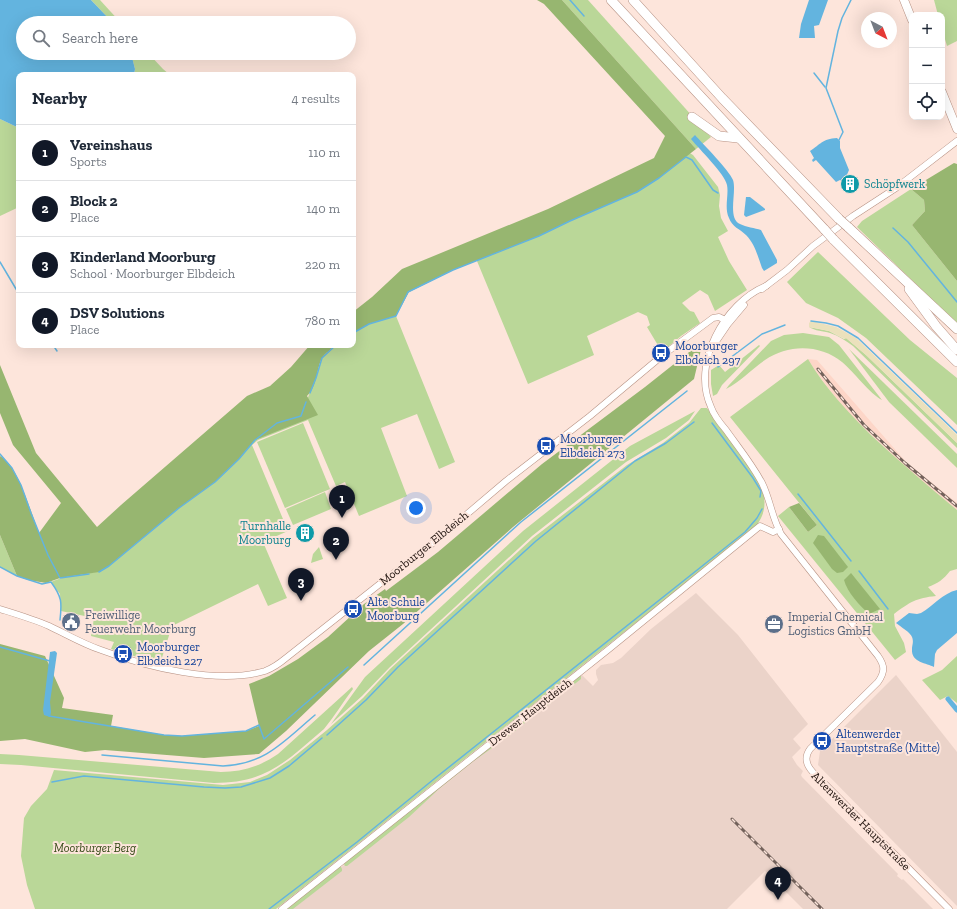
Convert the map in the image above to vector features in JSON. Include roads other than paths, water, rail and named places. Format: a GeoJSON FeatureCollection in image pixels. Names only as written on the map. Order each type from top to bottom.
{"type":"FeatureCollection","features":[{"type":"Feature","properties":{"kind":"highway"},"geometry":{"type":"LineString","coordinates":[[611,0],[833,239],[957,362]]}},
{"type":"Feature","properties":{"kind":"highway"},"geometry":{"type":"LineString","coordinates":[[632,0],[722,98],[839,219],[957,329]]}},
{"type":"Feature","properties":{"kind":"highway"},"geometry":{"type":"LineString","coordinates":[[692,117],[719,136],[738,138]]}},
{"type":"Feature","properties":{"kind":"highway"},"geometry":{"type":"LineString","coordinates":[[899,275],[936,326],[957,350]]}},
{"type":"Feature","properties":{"kind":"main road"},"geometry":{"type":"LineString","coordinates":[[904,0],[909,12]]}},
{"type":"Feature","properties":{"kind":"main road"},"geometry":{"type":"LineString","coordinates":[[945,99],[957,129]]}},
{"type":"Feature","properties":{"kind":"street"},"geometry":{"type":"LineString","coordinates":[[733,318],[747,302],[787,270],[813,246],[853,216],[896,188],[957,141]]}},
{"type":"Feature","properties":{"kind":"street"},"geometry":{"type":"LineString","coordinates":[[725,320],[748,296],[766,286]]}},
{"type":"Feature","properties":{"kind":"street","name":"Moorburger Elbdeich"},"geometry":{"type":"LineString","coordinates":[[0,609],[47,625],[88,645],[107,652],[180,672],[217,676],[246,674],[266,670],[286,658],[411,561],[506,481],[590,416],[663,355],[712,318],[719,317],[725,320],[733,318]]}},
{"type":"Feature","properties":{"kind":"street","name":"Altenwerder Hauptstraße"},"geometry":{"type":"LineString","coordinates":[[711,350],[733,318]]}},
{"type":"Feature","properties":{"kind":"street","name":"Altenwerder Hauptstraße"},"geometry":{"type":"LineString","coordinates":[[725,320],[715,336],[705,372],[708,402],[715,416],[760,479],[769,499],[779,529],[878,656],[884,668],[878,682],[810,749],[806,758],[807,763],[810,769],[828,788],[949,909]]}},
{"type":"Feature","properties":{"kind":"street","name":"Drewer Hauptdeich"},"geometry":{"type":"LineString","coordinates":[[282,909],[609,649],[760,526],[773,532],[779,529]]}},
{"type":"Feature","properties":{"kind":"water"},"geometry":{"type":"Polygon","coordinates":[[[0,0],[91,0],[106,16],[16,16],[16,60],[133,60],[134,72],[16,72],[16,127],[0,119],[0,0]]]}},
{"type":"Feature","properties":{"kind":"water"},"geometry":{"type":"Polygon","coordinates":[[[809,0],[828,0],[819,25],[814,26],[815,38],[799,38],[801,24],[809,0]]]}},
{"type":"Feature","properties":{"kind":"water"},"geometry":{"type":"Polygon","coordinates":[[[695,135],[733,180],[733,211],[736,221],[742,225],[761,230],[777,260],[777,263],[764,271],[752,242],[730,221],[727,210],[727,185],[725,180],[717,168],[691,139],[695,135]]]}},
{"type":"Feature","properties":{"kind":"water"},"geometry":{"type":"Polygon","coordinates":[[[837,138],[840,141],[840,148],[849,170],[846,177],[849,181],[846,184],[840,180],[836,182],[816,160],[813,162],[812,160],[814,158],[810,151],[822,142],[837,138]]]}},
{"type":"Feature","properties":{"kind":"water"},"geometry":{"type":"Polygon","coordinates":[[[746,197],[750,197],[765,210],[746,217],[744,215],[746,197]]]}},
{"type":"Feature","properties":{"kind":"water"},"geometry":{"type":"Polygon","coordinates":[[[957,590],[957,633],[937,650],[935,654],[934,667],[920,662],[912,654],[913,640],[911,635],[896,623],[909,613],[921,613],[947,594],[957,590]]]}},
{"type":"Feature","properties":{"kind":"water"},"geometry":{"type":"Polygon","coordinates":[[[55,651],[57,653],[50,702],[50,717],[44,715],[43,710],[50,652],[55,651]]]}},
{"type":"Feature","properties":{"kind":"waterway"},"geometry":{"type":"LineString","coordinates":[[570,0],[584,16]]}},
{"type":"Feature","properties":{"kind":"waterway"},"geometry":{"type":"LineString","coordinates":[[839,140],[843,132],[826,88],[838,31],[842,18],[851,0]]}},
{"type":"Feature","properties":{"kind":"waterway"},"geometry":{"type":"LineString","coordinates":[[814,73],[825,87]]}},
{"type":"Feature","properties":{"kind":"waterway"},"geometry":{"type":"LineString","coordinates":[[356,331],[369,324],[396,316],[408,292],[453,270],[539,236],[637,192],[659,178],[686,157],[692,160],[713,190],[718,193]]}},
{"type":"Feature","properties":{"kind":"waterway"},"geometry":{"type":"LineString","coordinates":[[893,228],[908,242],[957,302]]}},
{"type":"Feature","properties":{"kind":"waterway"},"geometry":{"type":"LineString","coordinates":[[0,262],[16,289]]}},
{"type":"Feature","properties":{"kind":"waterway"},"geometry":{"type":"LineString","coordinates":[[811,321],[838,326],[858,338],[957,433]]}},
{"type":"Feature","properties":{"kind":"waterway"},"geometry":{"type":"LineString","coordinates":[[718,367],[762,334],[785,325]]}},
{"type":"Feature","properties":{"kind":"waterway"},"geometry":{"type":"LineString","coordinates":[[310,393],[322,358],[333,348]]}},
{"type":"Feature","properties":{"kind":"waterway"},"geometry":{"type":"LineString","coordinates":[[364,665],[521,522],[687,391]]}},
{"type":"Feature","properties":{"kind":"waterway"},"geometry":{"type":"LineString","coordinates":[[99,572],[109,566],[179,508],[215,482],[239,459],[255,440],[277,423],[301,416],[306,402]]}},
{"type":"Feature","properties":{"kind":"waterway"},"geometry":{"type":"LineString","coordinates":[[327,735],[366,700],[398,667],[536,541],[635,461],[666,443],[694,422]]}},
{"type":"Feature","properties":{"kind":"waterway"},"geometry":{"type":"LineString","coordinates":[[712,423],[753,478],[761,491],[760,497]]}},
{"type":"Feature","properties":{"kind":"waterway"},"geometry":{"type":"LineString","coordinates":[[0,454],[12,468],[21,485],[48,555],[60,578],[89,574]]}},
{"type":"Feature","properties":{"kind":"waterway"},"geometry":{"type":"LineString","coordinates":[[798,494],[851,561]]}},
{"type":"Feature","properties":{"kind":"waterway"},"geometry":{"type":"LineString","coordinates":[[269,909],[357,842],[745,532],[757,518],[762,509]]}},
{"type":"Feature","properties":{"kind":"waterway"},"geometry":{"type":"LineString","coordinates":[[0,567],[17,576],[42,584],[51,582],[60,600],[60,620]]}},
{"type":"Feature","properties":{"kind":"waterway"},"geometry":{"type":"LineString","coordinates":[[859,571],[888,609]]}},
{"type":"Feature","properties":{"kind":"waterway"},"geometry":{"type":"LineString","coordinates":[[0,647],[50,661]]}},
{"type":"Feature","properties":{"kind":"waterway"},"geometry":{"type":"LineString","coordinates":[[49,716],[164,735],[182,736],[246,731],[259,725],[264,739],[348,667]]}},
{"type":"Feature","properties":{"kind":"waterway"},"geometry":{"type":"LineString","coordinates":[[948,699],[957,710]]}},
{"type":"Feature","properties":{"kind":"waterway"},"geometry":{"type":"LineString","coordinates":[[102,755],[223,766],[238,764],[251,761],[274,750],[315,715]]}},
{"type":"Feature","properties":{"kind":"waterway"},"geometry":{"type":"LineString","coordinates":[[52,782],[84,776],[204,787],[241,787],[270,778],[289,766],[322,738]]}},
{"type":"Feature","properties":{"kind":"railway"},"geometry":{"type":"LineString","coordinates":[[818,369],[864,425],[905,463],[957,506]]}},
{"type":"Feature","properties":{"kind":"railway"},"geometry":{"type":"LineString","coordinates":[[732,819],[822,909]]}},
{"type":"Feature","properties":{"kind":"place","name":"Schöpfwerk"},"geometry":{"type":"Point","coordinates":[850,184]}},
{"type":"Feature","properties":{"kind":"place","name":"Moorburger Elbdeich 297"},"geometry":{"type":"Point","coordinates":[661,353]}},
{"type":"Feature","properties":{"kind":"place","name":"Moorburger Elbdeich 273"},"geometry":{"type":"Point","coordinates":[546,446]}},
{"type":"Feature","properties":{"kind":"place","name":"Vereinshaus"},"geometry":{"type":"Point","coordinates":[342,518]}},
{"type":"Feature","properties":{"kind":"place","name":"Turnhalle Moorburg"},"geometry":{"type":"Point","coordinates":[305,533]}},
{"type":"Feature","properties":{"kind":"place","name":"Block 2"},"geometry":{"type":"Point","coordinates":[336,560]}},
{"type":"Feature","properties":{"kind":"place","name":"Kinderland Moorburg"},"geometry":{"type":"Point","coordinates":[301,601]}},
{"type":"Feature","properties":{"kind":"place","name":"Alte Schule Moorburg"},"geometry":{"type":"Point","coordinates":[353,609]}},
{"type":"Feature","properties":{"kind":"place","name":"Freiwillige Feuerwehr Moorburg"},"geometry":{"type":"Point","coordinates":[71,622]}},
{"type":"Feature","properties":{"kind":"place","name":"Imperial Chemical Logistics GmbH"},"geometry":{"type":"Point","coordinates":[774,624]}},
{"type":"Feature","properties":{"kind":"place","name":"Moorburger Elbdeich 227"},"geometry":{"type":"Point","coordinates":[123,654]}},
{"type":"Feature","properties":{"kind":"place","name":"Altenwerder Hauptstraße (Mitte)"},"geometry":{"type":"Point","coordinates":[822,741]}},
{"type":"Feature","properties":{"kind":"place","name":"DSV Solutions"},"geometry":{"type":"Point","coordinates":[778,900]}},
{"type":"Feature","properties":{"kind":"park label","name":"Moorburger Berg"},"geometry":{"type":"Point","coordinates":[95,848]}}]}
